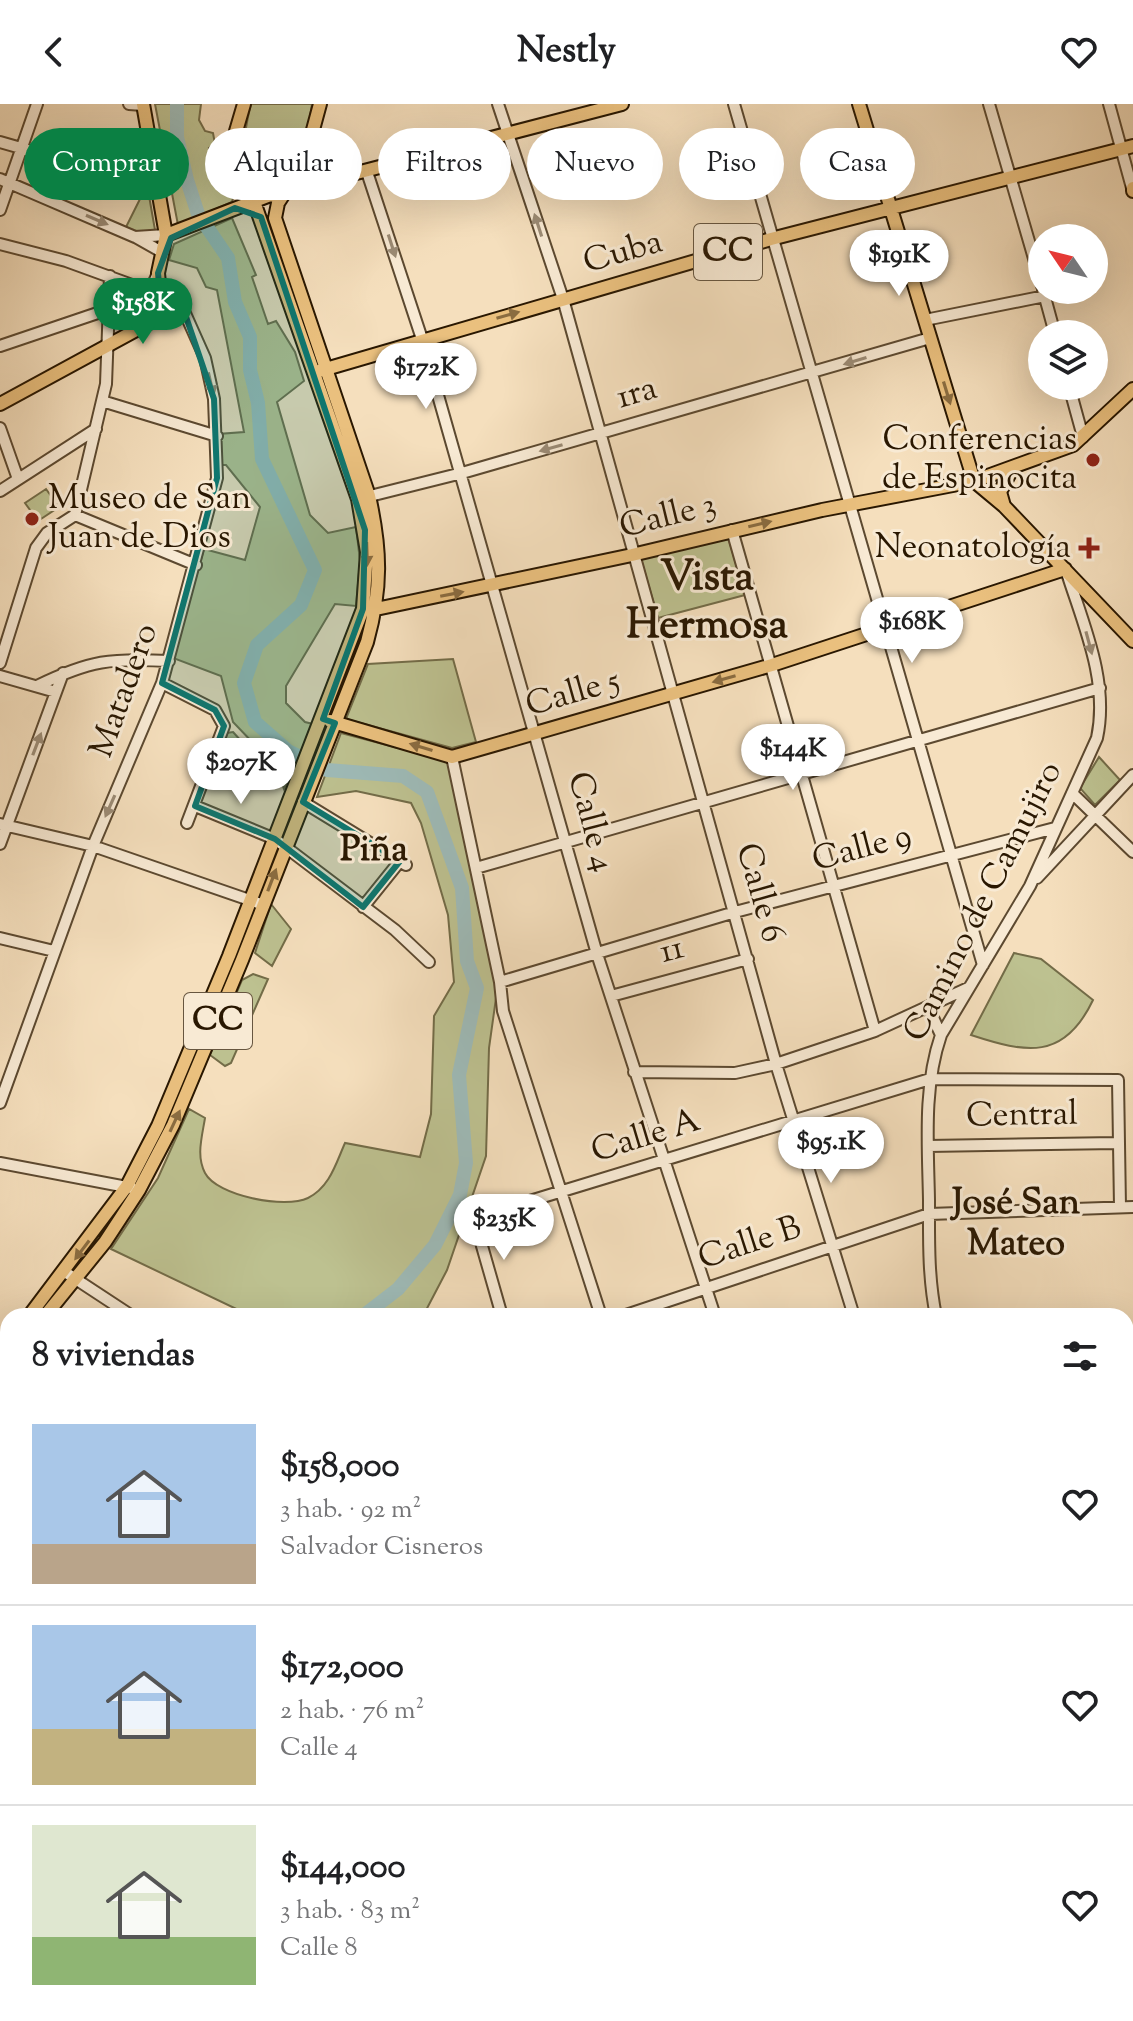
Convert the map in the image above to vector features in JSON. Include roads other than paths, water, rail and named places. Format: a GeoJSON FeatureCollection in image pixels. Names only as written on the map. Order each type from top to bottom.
{"type":"FeatureCollection","features":[{"type":"Feature","properties":{"kind":"main road","name":"CC"},"geometry":{"type":"LineString","coordinates":[[237,128],[244,104]]}},
{"type":"Feature","properties":{"kind":"main road"},"geometry":{"type":"LineString","coordinates":[[511,132],[622,104]]}},
{"type":"Feature","properties":{"kind":"main road"},"geometry":{"type":"LineString","coordinates":[[859,104],[974,481],[1004,506],[1133,641]]}},
{"type":"Feature","properties":{"kind":"main road"},"geometry":{"type":"LineString","coordinates":[[138,105],[146,128]]}},
{"type":"Feature","properties":{"kind":"main road"},"geometry":{"type":"LineString","coordinates":[[315,128],[322,105]]}},
{"type":"Feature","properties":{"kind":"main road","name":"Cuba"},"geometry":{"type":"LineString","coordinates":[[324,374],[341,363],[771,239],[1127,148]]}},
{"type":"Feature","properties":{"kind":"main road"},"geometry":{"type":"LineString","coordinates":[[362,173],[378,169]]}},
{"type":"Feature","properties":{"kind":"main road"},"geometry":{"type":"LineString","coordinates":[[0,404],[162,316],[154,294],[166,235],[159,200]]}},
{"type":"Feature","properties":{"kind":"main road","name":"CC"},"geometry":{"type":"LineString","coordinates":[[50,1308],[133,1188],[195,1058],[376,609],[379,543],[324,374],[302,334],[255,200]]}},
{"type":"Feature","properties":{"kind":"main road"},"geometry":{"type":"LineString","coordinates":[[166,235],[255,200]]}},
{"type":"Feature","properties":{"kind":"main road"},"geometry":{"type":"LineString","coordinates":[[279,200],[276,225],[324,374]]}},
{"type":"Feature","properties":{"kind":"main road"},"geometry":{"type":"LineString","coordinates":[[232,209],[261,217]]}},
{"type":"Feature","properties":{"kind":"main road"},"geometry":{"type":"LineString","coordinates":[[162,252],[181,231]]}},
{"type":"Feature","properties":{"kind":"main road","name":"CC"},"geometry":{"type":"LineString","coordinates":[[324,374],[364,498],[367,552],[363,609],[327,726]]}},
{"type":"Feature","properties":{"kind":"main road","name":"Calle 3"},"geometry":{"type":"LineString","coordinates":[[376,609],[494,586],[850,504],[974,481],[1012,469],[1083,437],[1133,389]]}},
{"type":"Feature","properties":{"kind":"main road"},"geometry":{"type":"LineString","coordinates":[[1004,506],[1000,492],[1012,469]]}},
{"type":"Feature","properties":{"kind":"main road","name":"Calle 5"},"geometry":{"type":"LineString","coordinates":[[452,757],[772,665],[1065,569]]}},
{"type":"Feature","properties":{"kind":"main road"},"geometry":{"type":"LineString","coordinates":[[327,726],[452,757]]}},
{"type":"Feature","properties":{"kind":"main road","name":"CC"},"geometry":{"type":"LineString","coordinates":[[37,1308],[70,1276]]}},
{"type":"Feature","properties":{"kind":"street"},"geometry":{"type":"LineString","coordinates":[[0,210],[5,181],[23,148],[37,104]]}},
{"type":"Feature","properties":{"kind":"street","name":"Calle 6"},"geometry":{"type":"LineString","coordinates":[[498,104],[505,128]]}},
{"type":"Feature","properties":{"kind":"street"},"geometry":{"type":"LineString","coordinates":[[734,104],[983,965]]}},
{"type":"Feature","properties":{"kind":"street"},"geometry":{"type":"LineString","coordinates":[[989,104],[1028,235]]}},
{"type":"Feature","properties":{"kind":"street"},"geometry":{"type":"LineString","coordinates":[[1109,104],[1127,148],[1133,189]]}},
{"type":"Feature","properties":{"kind":"street"},"geometry":{"type":"LineString","coordinates":[[0,142],[23,148]]}},
{"type":"Feature","properties":{"kind":"street","name":"Calle 6"},"geometry":{"type":"LineString","coordinates":[[511,145],[563,299],[776,1064],[851,1308]]}},
{"type":"Feature","properties":{"kind":"street","name":"Calle 4"},"geometry":{"type":"LineString","coordinates":[[367,172],[462,473],[597,954],[713,1308]]}},
{"type":"Feature","properties":{"kind":"street"},"geometry":{"type":"LineString","coordinates":[[5,181],[135,237],[162,252]]}},
{"type":"Feature","properties":{"kind":"street"},"geometry":{"type":"LineString","coordinates":[[135,237],[166,235]]}},
{"type":"Feature","properties":{"kind":"street"},"geometry":{"type":"LineString","coordinates":[[0,244],[110,276],[154,294]]}},
{"type":"Feature","properties":{"kind":"street"},"geometry":{"type":"LineString","coordinates":[[0,663],[36,548],[47,533],[75,515],[107,368],[105,347],[110,276]]}},
{"type":"Feature","properties":{"kind":"street"},"geometry":{"type":"LineString","coordinates":[[0,346],[154,294]]}},
{"type":"Feature","properties":{"kind":"street"},"geometry":{"type":"LineString","coordinates":[[925,320],[1028,295]]}},
{"type":"Feature","properties":{"kind":"street","name":"Matadero"},"geometry":{"type":"LineString","coordinates":[[0,1103],[5,1071],[93,846],[162,683],[217,478],[214,399],[205,358],[184,311],[162,316]]}},
{"type":"Feature","properties":{"kind":"street","name":"1ra"},"geometry":{"type":"LineString","coordinates":[[364,498],[600,434],[930,338]]}},
{"type":"Feature","properties":{"kind":"street"},"geometry":{"type":"LineString","coordinates":[[1073,400],[1083,437]]}},
{"type":"Feature","properties":{"kind":"street"},"geometry":{"type":"LineString","coordinates":[[102,401],[217,436]]}},
{"type":"Feature","properties":{"kind":"street"},"geometry":{"type":"LineString","coordinates":[[0,428],[18,479]]}},
{"type":"Feature","properties":{"kind":"street"},"geometry":{"type":"LineString","coordinates":[[0,491],[96,429]]}},
{"type":"Feature","properties":{"kind":"street"},"geometry":{"type":"LineString","coordinates":[[75,515],[196,565]]}},
{"type":"Feature","properties":{"kind":"street"},"geometry":{"type":"LineString","coordinates":[[732,530],[875,1031]]}},
{"type":"Feature","properties":{"kind":"street","name":"Camino de Camujiro"},"geometry":{"type":"LineString","coordinates":[[934,1308],[929,1285],[928,1146],[930,1079],[941,1035],[1030,886],[1097,738],[1100,688],[1065,569]]}},
{"type":"Feature","properties":{"kind":"street"},"geometry":{"type":"LineString","coordinates":[[37,686],[63,673],[112,658],[169,661]]}},
{"type":"Feature","properties":{"kind":"street"},"geometry":{"type":"LineString","coordinates":[[0,844],[3,825],[63,673]]}},
{"type":"Feature","properties":{"kind":"street"},"geometry":{"type":"LineString","coordinates":[[0,676],[56,692]]}},
{"type":"Feature","properties":{"kind":"street"},"geometry":{"type":"LineString","coordinates":[[162,683],[215,710],[224,726],[187,823]]}},
{"type":"Feature","properties":{"kind":"street"},"geometry":{"type":"LineString","coordinates":[[476,868],[1100,688]]}},
{"type":"Feature","properties":{"kind":"street"},"geometry":{"type":"LineString","coordinates":[[452,757],[500,982],[503,1011],[599,1308]]}},
{"type":"Feature","properties":{"kind":"street"},"geometry":{"type":"LineString","coordinates":[[1030,886],[1133,775]]}},
{"type":"Feature","properties":{"kind":"street"},"geometry":{"type":"LineString","coordinates":[[1072,793],[1133,852]]}},
{"type":"Feature","properties":{"kind":"street"},"geometry":{"type":"LineString","coordinates":[[300,797],[403,863],[363,907]]}},
{"type":"Feature","properties":{"kind":"street"},"geometry":{"type":"LineString","coordinates":[[195,806],[280,843],[395,930],[429,962]]}},
{"type":"Feature","properties":{"kind":"street"},"geometry":{"type":"LineString","coordinates":[[3,825],[93,846],[257,902]]}},
{"type":"Feature","properties":{"kind":"street","name":"Calle 9"},"geometry":{"type":"LineString","coordinates":[[500,982],[832,885],[1055,828]]}},
{"type":"Feature","properties":{"kind":"street"},"geometry":{"type":"LineString","coordinates":[[0,938],[54,951]]}},
{"type":"Feature","properties":{"kind":"street","name":"11"},"geometry":{"type":"LineString","coordinates":[[611,996],[748,959]]}},
{"type":"Feature","properties":{"kind":"street"},"geometry":{"type":"LineString","coordinates":[[634,1072],[735,1073],[776,1064],[875,1031],[929,1009],[968,988]]}},
{"type":"Feature","properties":{"kind":"street"},"geometry":{"type":"LineString","coordinates":[[929,1009],[941,1035]]}},
{"type":"Feature","properties":{"kind":"street","name":"Calle A"},"geometry":{"type":"LineString","coordinates":[[500,1308],[474,1218],[930,1079],[1118,1080],[1117,1143]]}},
{"type":"Feature","properties":{"kind":"street"},"geometry":{"type":"LineString","coordinates":[[1117,1143],[1120,1207]]}},
{"type":"Feature","properties":{"kind":"street","name":"Central"},"geometry":{"type":"LineString","coordinates":[[928,1146],[1117,1143]]}},
{"type":"Feature","properties":{"kind":"street"},"geometry":{"type":"LineString","coordinates":[[0,1163],[133,1188]]}},
{"type":"Feature","properties":{"kind":"street","name":"Calle B"},"geometry":{"type":"LineString","coordinates":[[646,1308],[929,1214],[1133,1207]]}},
{"type":"Feature","properties":{"kind":"street"},"geometry":{"type":"LineString","coordinates":[[70,1276],[120,1308]]}},
{"type":"Feature","properties":{"kind":"waterway"},"geometry":{"type":"LineString","coordinates":[[177,104],[177,137],[187,180],[198,214],[228,258],[235,302],[250,337],[250,370],[258,403],[262,459],[315,570],[301,605],[257,645],[244,683],[255,722],[288,751],[327,770],[403,776],[427,792],[462,888],[467,961],[477,988],[459,1075],[466,1163],[460,1195],[435,1245],[398,1289],[373,1308]]}},
{"type":"Feature","properties":{"kind":"place","name":"Conferencias de Espinocita"},"geometry":{"type":"Point","coordinates":[1093,460]}},
{"type":"Feature","properties":{"kind":"place","name":"Museo de San Juan de Dios"},"geometry":{"type":"Point","coordinates":[32,519]}},
{"type":"Feature","properties":{"kind":"place","name":"Neonatología"},"geometry":{"type":"Point","coordinates":[1089,548]}},
{"type":"Feature","properties":{"kind":"district","name":"Vista Hermosa"},"geometry":{"type":"Point","coordinates":[707,603]}},
{"type":"Feature","properties":{"kind":"district","name":"Piña"},"geometry":{"type":"Point","coordinates":[374,851]}},
{"type":"Feature","properties":{"kind":"district","name":"José San Mateo"},"geometry":{"type":"Point","coordinates":[1016,1224]}}]}
